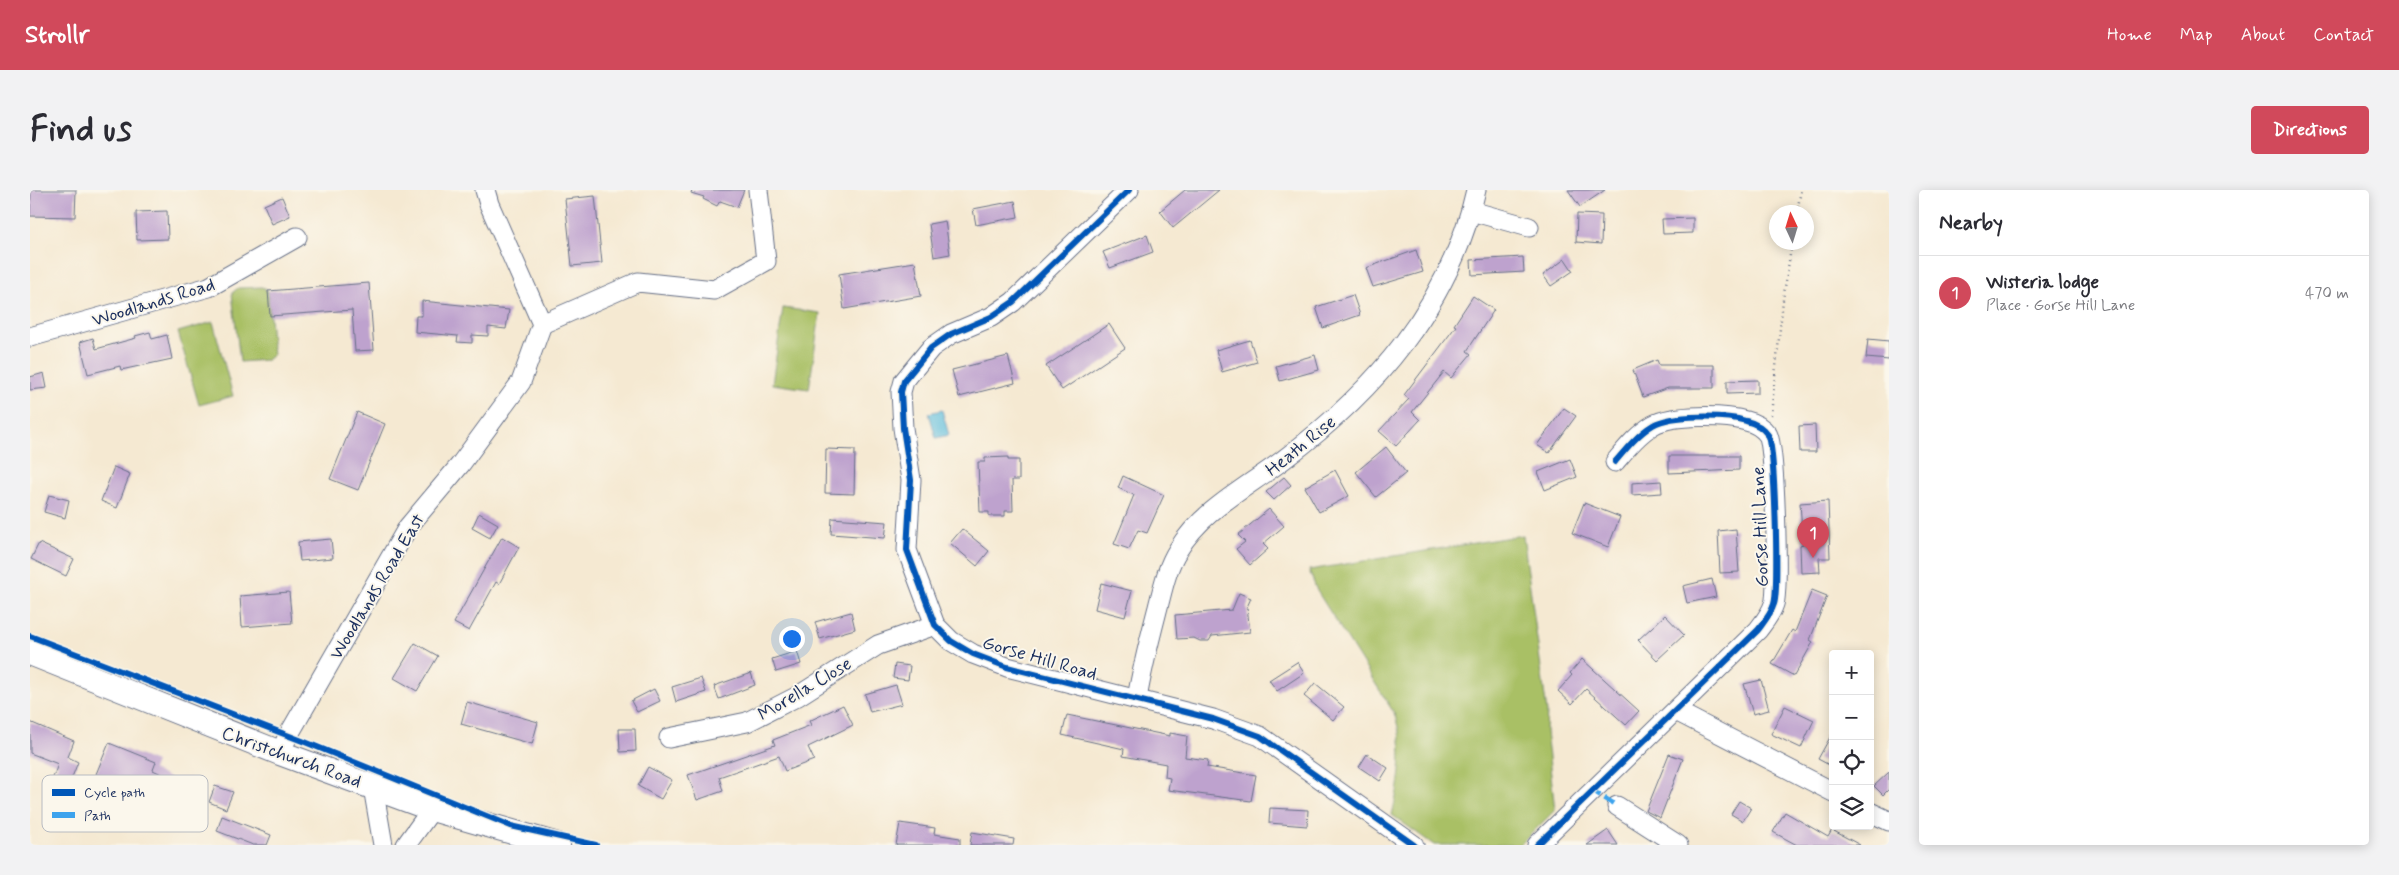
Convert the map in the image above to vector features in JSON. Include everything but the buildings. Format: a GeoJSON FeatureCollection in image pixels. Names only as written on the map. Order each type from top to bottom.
{"type":"FeatureCollection","features":[{"type":"Feature","properties":{"kind":"main road","name":"Christchurch Road"},"geometry":{"type":"LineString","coordinates":[[30,653],[280,753],[432,809],[558,845]]}},
{"type":"Feature","properties":{"kind":"street"},"geometry":{"type":"LineString","coordinates":[[485,190],[489,204],[542,324],[638,282],[714,290],[766,261],[758,190]]}},
{"type":"Feature","properties":{"kind":"street","name":"Gorse Hill Road"},"geometry":{"type":"LineString","coordinates":[[1129,190],[1013,302],[991,317],[951,334],[931,348],[904,382],[900,402],[911,480],[907,550],[935,625],[951,641],[990,661],[1212,718],[1260,736],[1414,845]]}},
{"type":"Feature","properties":{"kind":"street","name":"Heath Rise"},"geometry":{"type":"LineString","coordinates":[[1137,699],[1158,608],[1166,579],[1177,552],[1208,514],[1311,439],[1372,381],[1408,339],[1435,299],[1471,210],[1476,190]]}},
{"type":"Feature","properties":{"kind":"street"},"geometry":{"type":"LineString","coordinates":[[1471,210],[1529,227]]}},
{"type":"Feature","properties":{"kind":"street","name":"Woodlands Road"},"geometry":{"type":"LineString","coordinates":[[30,337],[208,287],[297,237]]}},
{"type":"Feature","properties":{"kind":"street","name":"Woodlands Road East"},"geometry":{"type":"LineString","coordinates":[[280,753],[408,527],[460,465],[522,382],[542,324]]}},
{"type":"Feature","properties":{"kind":"street"},"geometry":{"type":"LineString","coordinates":[[1615,462],[1654,424],[1670,419],[1708,417],[1745,420],[1760,427],[1770,437]]}},
{"type":"Feature","properties":{"kind":"street","name":"Gorse Hill Lane"},"geometry":{"type":"LineString","coordinates":[[1537,845],[1758,630],[1774,605],[1776,584],[1774,478],[1770,437]]}},
{"type":"Feature","properties":{"kind":"street","name":"Morella Close"},"geometry":{"type":"LineString","coordinates":[[669,738],[717,729],[761,716],[798,696],[878,645],[935,625]]}},
{"type":"Feature","properties":{"kind":"street"},"geometry":{"type":"LineString","coordinates":[[1676,711],[1829,790]]}},
{"type":"Feature","properties":{"kind":"street"},"geometry":{"type":"LineString","coordinates":[[373,786],[383,845]]}},
{"type":"Feature","properties":{"kind":"street"},"geometry":{"type":"LineString","coordinates":[[1617,806],[1678,845]]}},
{"type":"Feature","properties":{"kind":"street"},"geometry":{"type":"LineString","coordinates":[[406,845],[432,809]]}},
{"type":"Feature","properties":{"kind":"street"},"geometry":{"type":"LineString","coordinates":[[1874,814],[1889,821]]}},
{"type":"Feature","properties":{"kind":"path"},"geometry":{"type":"LineString","coordinates":[[1798,205],[1801,190]]}},
{"type":"Feature","properties":{"kind":"path"},"geometry":{"type":"LineString","coordinates":[[1770,437],[1778,347],[1791,250]]}},
{"type":"Feature","properties":{"kind":"green space"},"geometry":{"type":"Polygon","coordinates":[[[262,287],[268,291],[273,355],[267,360],[240,362],[232,293],[238,288],[262,287]]]}},
{"type":"Feature","properties":{"kind":"green space"},"geometry":{"type":"Polygon","coordinates":[[[783,308],[820,313],[809,389],[772,384],[783,308]]]}},
{"type":"Feature","properties":{"kind":"green space"},"geometry":{"type":"Polygon","coordinates":[[[213,322],[233,396],[199,405],[178,332],[213,322]]]}},
{"type":"Feature","properties":{"kind":"green space"},"geometry":{"type":"Polygon","coordinates":[[[1523,535],[1547,712],[1546,731],[1555,810],[1520,845],[1434,845],[1392,815],[1401,751],[1398,726],[1394,713],[1317,591],[1309,570],[1523,535]]]}},
{"type":"Feature","properties":{"kind":"water"},"geometry":{"type":"Polygon","coordinates":[[[942,410],[949,435],[936,438],[929,413],[942,410]]]}},
{"type":"Feature","properties":{"kind":"marked path"},"geometry":{"type":"LineString","coordinates":[[1592,790],[1617,806]]}},
{"type":"Feature","properties":{"kind":"cycle path"},"geometry":{"type":"LineString","coordinates":[[1129,190],[1013,302],[991,317],[951,334],[931,348],[904,381],[901,392],[903,428],[911,480],[907,550],[935,625],[951,641],[973,654],[1007,667],[1213,719],[1260,736],[1414,845]]}},
{"type":"Feature","properties":{"kind":"cycle path"},"geometry":{"type":"LineString","coordinates":[[1537,845],[1758,630],[1769,615],[1774,604],[1776,546],[1773,463],[1768,435],[1764,430],[1749,422],[1726,418],[1686,417],[1662,421],[1642,433],[1615,462]]}},
{"type":"Feature","properties":{"kind":"cycle path"},"geometry":{"type":"LineString","coordinates":[[30,636],[305,742],[511,826],[596,845]]}},
{"type":"Feature","properties":{"kind":"place","name":"Wisteria lodge"},"geometry":{"type":"Point","coordinates":[1813,558]}}]}
